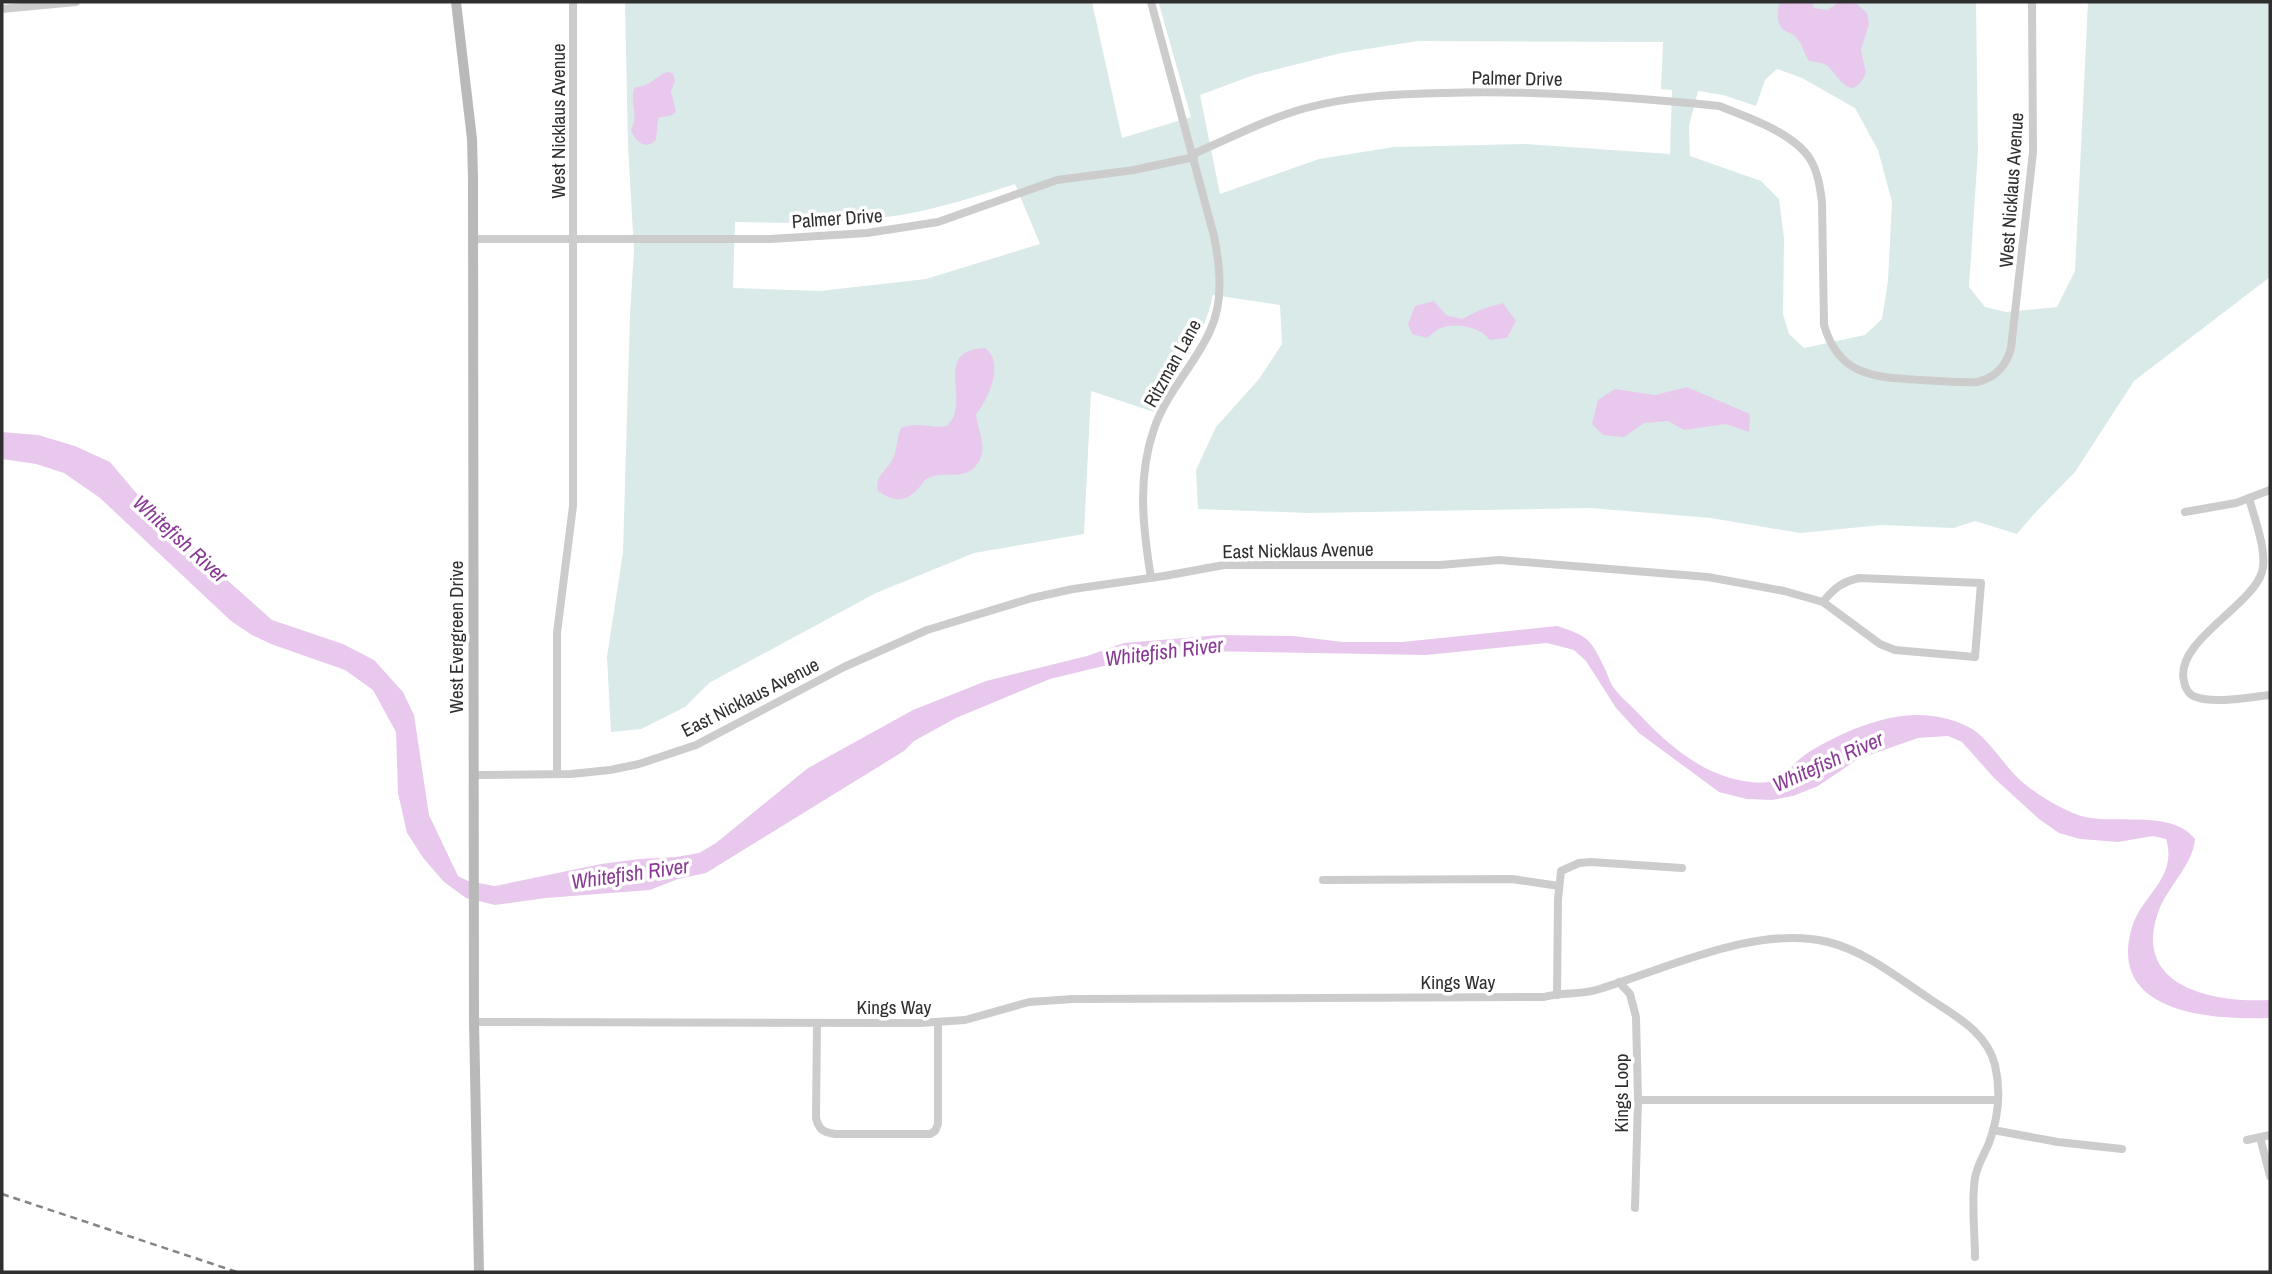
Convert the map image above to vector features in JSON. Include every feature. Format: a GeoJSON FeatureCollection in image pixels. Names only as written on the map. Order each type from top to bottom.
{"type":"FeatureCollection","features":[{"type":"Feature","properties":{"kind":"street"},"geometry":{"type":"LineString","coordinates":[[2,9],[76,2]]}},
{"type":"Feature","properties":{"kind":"street","name":"West Evergreen Drive"},"geometry":{"type":"LineString","coordinates":[[456,2],[472,139],[474,1022],[479,1272]]}},
{"type":"Feature","properties":{"kind":"street","name":"West Nicklaus Avenue"},"geometry":{"type":"LineString","coordinates":[[573,2],[574,240]]}},
{"type":"Feature","properties":{"kind":"street","name":"Ritzman Lane"},"geometry":{"type":"LineString","coordinates":[[1151,2],[1194,155],[1220,267],[1216,315],[1209,333],[1161,410],[1148,451],[1143,506],[1151,578]]}},
{"type":"Feature","properties":{"kind":"street","name":"West Nicklaus Avenue"},"geometry":{"type":"LineString","coordinates":[[1820,182],[1823,317],[1830,341],[1839,355],[1857,370],[1879,377],[1970,383],[1983,381],[1996,374],[2007,360],[2011,348],[2034,152],[2032,2]]}},
{"type":"Feature","properties":{"kind":"street","name":"Palmer Drive"},"geometry":{"type":"LineString","coordinates":[[473,239],[770,239],[903,229],[961,216],[1057,180],[1134,170],[1194,155],[1282,115],[1333,102],[1420,94],[1538,92],[1719,106],[1747,117],[1796,143],[1810,160],[1820,182]]}},
{"type":"Feature","properties":{"kind":"street"},"geometry":{"type":"LineString","coordinates":[[557,774],[557,634],[573,506],[574,240]]}},
{"type":"Feature","properties":{"kind":"street"},"geometry":{"type":"LineString","coordinates":[[2185,512],[2249,498],[2270,490]]}},
{"type":"Feature","properties":{"kind":"street"},"geometry":{"type":"LineString","coordinates":[[2249,498],[2263,556],[2262,575],[2247,595],[2192,651],[2182,675],[2185,688],[2193,697],[2211,699],[2270,695]]}},
{"type":"Feature","properties":{"kind":"street","name":"East Nicklaus Avenue"},"geometry":{"type":"LineString","coordinates":[[474,775],[610,770],[650,760],[696,744],[864,657],[948,623],[1031,598],[1073,589],[1247,563],[1440,565],[1499,560],[1708,577],[1784,591],[1823,602],[1880,644],[1895,650],[1975,657],[1981,583],[1859,578],[1834,588],[1823,602]]}},
{"type":"Feature","properties":{"kind":"street"},"geometry":{"type":"LineString","coordinates":[[1558,995],[1561,871],[1579,863],[1682,868]]}},
{"type":"Feature","properties":{"kind":"street"},"geometry":{"type":"LineString","coordinates":[[1323,880],[1487,878],[1559,886]]}},
{"type":"Feature","properties":{"kind":"street","name":"Kings Way"},"geometry":{"type":"LineString","coordinates":[[474,1022],[938,1023],[976,1018],[1029,1002],[1073,999],[1544,997],[1581,993],[1679,960],[1738,945],[1795,938],[1839,945],[1867,958],[1958,1017],[1979,1035],[1993,1058],[1998,1100]]}},
{"type":"Feature","properties":{"kind":"street","name":"Kings Loop"},"geometry":{"type":"LineString","coordinates":[[1619,982],[1630,994],[1635,1009],[1638,1100],[1635,1209]]}},
{"type":"Feature","properties":{"kind":"street"},"geometry":{"type":"LineString","coordinates":[[817,1023],[816,1118],[818,1128],[835,1134],[930,1134],[936,1131],[938,1023]]}},
{"type":"Feature","properties":{"kind":"street"},"geometry":{"type":"LineString","coordinates":[[1638,1100],[1998,1100],[1993,1130],[1975,1178],[1975,1257]]}},
{"type":"Feature","properties":{"kind":"street"},"geometry":{"type":"LineString","coordinates":[[1993,1130],[2057,1142],[2122,1149]]}},
{"type":"Feature","properties":{"kind":"street"},"geometry":{"type":"LineString","coordinates":[[2247,1140],[2270,1135]]}},
{"type":"Feature","properties":{"kind":"street"},"geometry":{"type":"LineString","coordinates":[[2260,1137],[2270,1176]]}},
{"type":"Feature","properties":{"kind":"shaded area"},"geometry":{"type":"Polygon","coordinates":[[[625,2],[1092,2],[1122,138],[1191,117],[1159,4],[1165,2],[1976,2],[1978,151],[1969,287],[1985,307],[2006,312],[2057,307],[2075,271],[2088,2],[2270,2],[2270,277],[2134,381],[2075,472],[2017,534],[1975,521],[1954,528],[1882,525],[1800,533],[1711,518],[1590,508],[1309,513],[1198,509],[1196,470],[1216,427],[1259,379],[1282,344],[1280,305],[1213,295],[1203,327],[1154,412],[1091,391],[1084,534],[974,553],[876,593],[709,683],[685,707],[641,729],[611,732],[607,657],[623,552],[634,250],[628,147],[625,2]],[[1418,41],[1341,53],[1254,75],[1200,95],[1220,194],[1319,159],[1394,147],[1525,144],[1670,154],[1672,90],[1661,89],[1663,42],[1418,41]],[[1777,69],[1765,80],[1756,106],[1723,95],[1698,91],[1689,126],[1690,156],[1761,181],[1779,199],[1784,238],[1783,314],[1789,334],[1804,348],[1865,335],[1882,319],[1888,281],[1892,202],[1878,150],[1855,108],[1802,78],[1777,69]],[[1015,184],[901,215],[860,220],[735,222],[733,288],[820,291],[926,279],[1040,244],[1015,184]]]}},
{"type":"Feature","properties":{"kind":"water"},"geometry":{"type":"Polygon","coordinates":[[[1780,2],[1812,2],[1814,8],[1827,10],[1838,3],[1848,2],[1857,4],[1867,13],[1869,24],[1861,50],[1866,73],[1861,83],[1850,88],[1826,65],[1809,61],[1796,37],[1781,28],[1778,21],[1780,2]]]}},
{"type":"Feature","properties":{"kind":"water"},"geometry":{"type":"Polygon","coordinates":[[[667,72],[673,73],[675,81],[671,91],[676,112],[658,118],[656,140],[644,145],[635,138],[631,130],[634,118],[633,93],[635,87],[645,85],[667,72]]]}},
{"type":"Feature","properties":{"kind":"water"},"geometry":{"type":"Polygon","coordinates":[[[1434,301],[1446,315],[1462,319],[1503,303],[1516,321],[1507,338],[1490,340],[1474,329],[1461,326],[1441,328],[1427,338],[1412,334],[1408,324],[1415,306],[1434,301]]]}},
{"type":"Feature","properties":{"kind":"water"},"geometry":{"type":"Polygon","coordinates":[[[985,348],[991,354],[994,371],[990,390],[976,414],[982,452],[976,466],[964,474],[928,478],[917,490],[903,499],[893,499],[878,491],[878,480],[892,461],[901,428],[913,425],[947,426],[955,412],[957,362],[971,350],[985,348]]]}},
{"type":"Feature","properties":{"kind":"water"},"geometry":{"type":"Polygon","coordinates":[[[1687,387],[1750,414],[1749,432],[1726,424],[1684,430],[1668,421],[1644,423],[1624,437],[1603,435],[1592,424],[1598,400],[1615,389],[1655,395],[1687,387]]]}},
{"type":"Feature","properties":{"kind":"water","name":"Whitefish River"},"geometry":{"type":"Polygon","coordinates":[[[2,432],[38,435],[75,446],[110,462],[137,494],[272,620],[343,644],[374,660],[403,692],[414,715],[429,815],[458,876],[468,881],[495,886],[601,864],[699,853],[716,843],[808,768],[913,710],[986,681],[1087,656],[1124,643],[1220,635],[1293,636],[1343,642],[1402,642],[1557,626],[1582,636],[1592,645],[1616,691],[1673,747],[1702,766],[1734,779],[1751,782],[1772,781],[1809,752],[1847,732],[1890,718],[1932,716],[1954,721],[1974,730],[2023,783],[2068,811],[2098,819],[2159,821],[2185,830],[2195,839],[2193,849],[2159,910],[2153,936],[2156,957],[2166,973],[2182,985],[2202,993],[2225,998],[2270,1000],[2270,1018],[2220,1017],[2169,1006],[2149,995],[2134,978],[2128,956],[2132,927],[2167,865],[2166,839],[2153,836],[2118,842],[2080,839],[2059,833],[2039,819],[1994,778],[1962,742],[1948,736],[1918,738],[1858,759],[1818,786],[1793,796],[1772,800],[1747,799],[1719,792],[1639,733],[1616,708],[1586,661],[1574,650],[1547,643],[1426,655],[1199,651],[1112,664],[1050,679],[956,718],[914,741],[904,751],[706,873],[678,879],[650,890],[495,905],[466,898],[444,882],[424,859],[407,833],[398,793],[396,732],[373,690],[345,670],[271,644],[231,621],[100,498],[64,473],[36,464],[2,459],[2,432]]]}},
{"type":"Feature","properties":{"kind":"railway"},"geometry":{"type":"LineString","coordinates":[[2,1194],[237,1272]]}}]}
